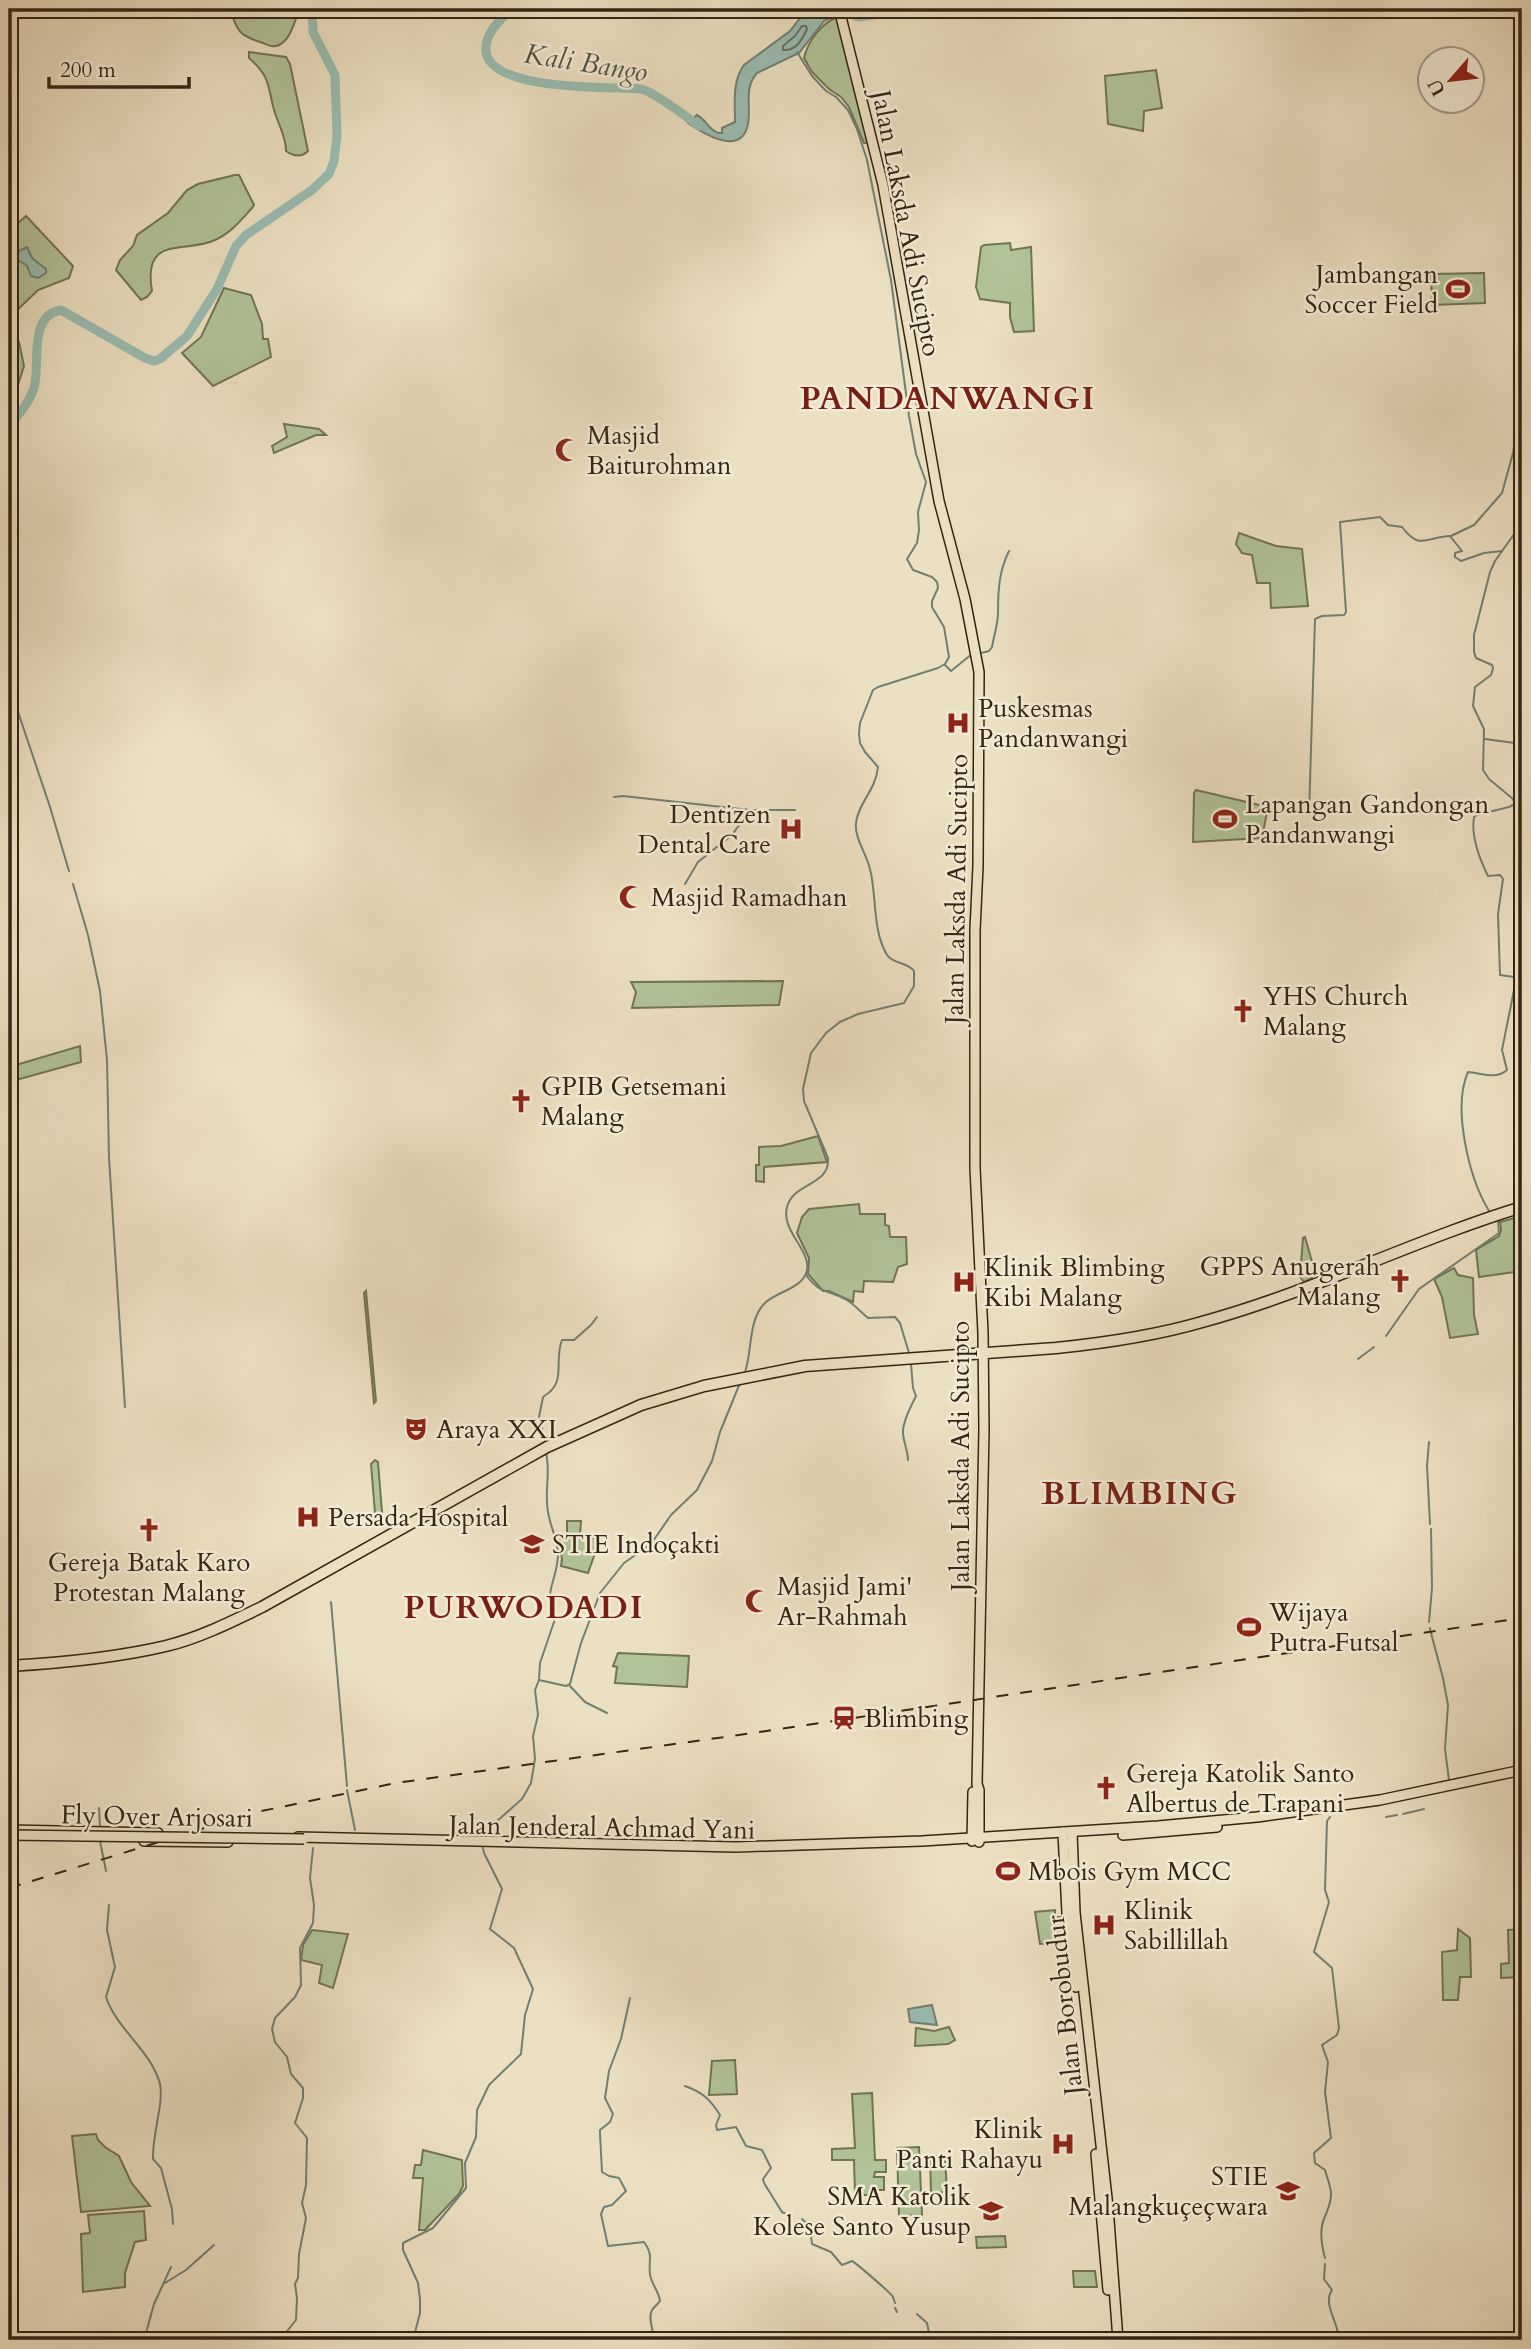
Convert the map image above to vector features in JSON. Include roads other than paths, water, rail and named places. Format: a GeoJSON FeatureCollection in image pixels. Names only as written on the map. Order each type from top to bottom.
{"type":"FeatureCollection","features":[{"type":"Feature","properties":{"kind":"highway"},"geometry":{"type":"LineString","coordinates":[[9,1666],[95,1658],[145,1650],[176,1643],[215,1628],[261,1607],[573,1434],[641,1405],[704,1386],[828,1363],[1097,1344],[1144,1336],[1201,1323],[1522,1207]]}},
{"type":"Feature","properties":{"kind":"main road","name":"Jalan Laksda Adi Sucipto"},"geometry":{"type":"LineString","coordinates":[[839,12],[883,185],[939,501],[965,599],[979,672],[975,1168],[983,1352],[983,1529],[977,1784],[973,1790],[974,1836]]}},
{"type":"Feature","properties":{"kind":"main road","name":"Jalan Jenderal Achmad Yani"},"geometry":{"type":"LineString","coordinates":[[1158,1829],[1170,1825],[1306,1812],[1380,1800],[1522,1770]]}},
{"type":"Feature","properties":{"kind":"main road","name":"Jalan Jenderal Achmad Yani"},"geometry":{"type":"LineString","coordinates":[[974,1836],[1194,1830],[1381,1805],[1522,1775]]}},
{"type":"Feature","properties":{"kind":"main road","name":"Jalan Jenderal Achmad Yani"},"geometry":{"type":"LineString","coordinates":[[9,1834],[334,1844],[480,1843]]}},
{"type":"Feature","properties":{"kind":"main road","name":"Fly Over Arjosari"},"geometry":{"type":"LineString","coordinates":[[9,1834],[356,1839]]}},
{"type":"Feature","properties":{"kind":"main road","name":"Jalan Jenderal Achmad Yani"},"geometry":{"type":"LineString","coordinates":[[228,1839],[356,1839],[791,1849],[974,1836],[1068,1835]]}},
{"type":"Feature","properties":{"kind":"main road","name":"Jalan Borobudur"},"geometry":{"type":"LineString","coordinates":[[1068,1835],[1070,1895],[1103,2197],[1114,2336]]}},
{"type":"Feature","properties":{"kind":"main road","name":"Fly Over Arjosari"},"geometry":{"type":"LineString","coordinates":[[304,1839],[334,1844]]}},
{"type":"Feature","properties":{"kind":"water"},"geometry":{"type":"Polygon","coordinates":[[[807,9],[848,9],[824,21],[799,53],[757,73],[750,86],[749,121],[742,136],[736,140],[719,139],[688,123],[697,115],[712,130],[722,133],[722,128],[735,122],[736,85],[740,71],[744,65],[790,31],[807,9]]]}},
{"type":"Feature","properties":{"kind":"water"},"geometry":{"type":"Polygon","coordinates":[[[27,247],[32,258],[46,269],[46,273],[38,278],[31,276],[27,266],[17,259],[19,251],[27,247]]]}},
{"type":"Feature","properties":{"kind":"water"},"geometry":{"type":"Polygon","coordinates":[[[932,2005],[937,2025],[910,2022],[908,2009],[932,2005]]]}},
{"type":"Feature","properties":{"kind":"waterway","name":"Kali Bango"},"geometry":{"type":"LineString","coordinates":[[9,426],[27,403],[34,388],[39,331],[50,314],[61,310],[145,358],[154,361],[160,359],[187,336],[217,289],[236,246],[246,235],[312,190],[329,174],[334,161],[337,135],[335,75],[313,32],[312,9]]}},
{"type":"Feature","properties":{"kind":"waterway","name":"Kali Bango"},"geometry":{"type":"LineString","coordinates":[[511,9],[488,38],[487,56],[499,69],[519,78],[546,83],[641,89],[662,99],[699,126]]}},
{"type":"Feature","properties":{"kind":"waterway","name":"Kali Bango"},"geometry":{"type":"LineString","coordinates":[[850,9],[854,18],[860,19],[928,9]]}},
{"type":"Feature","properties":{"kind":"waterway"},"geometry":{"type":"LineString","coordinates":[[744,1375],[759,1310],[770,1299],[795,1286],[807,1270],[807,1262],[787,1222],[786,1213],[792,1197],[819,1179],[827,1167],[828,1158],[804,1101],[803,1089],[811,1053],[826,1033],[840,1022],[858,1014],[904,1003],[914,986],[914,971],[890,958],[882,945],[870,869],[857,834],[857,816],[874,783],[878,767],[860,743],[860,723],[873,690],[938,668],[945,664],[949,657],[944,627],[932,607],[938,588],[937,582],[932,577],[913,570],[907,559],[917,543],[918,512],[926,482],[916,454],[909,416],[891,280],[867,160],[848,110],[812,76],[797,52]]}},
{"type":"Feature","properties":{"kind":"waterway"},"geometry":{"type":"LineString","coordinates":[[1451,536],[1474,525],[1502,493],[1522,416]]}},
{"type":"Feature","properties":{"kind":"waterway"},"geometry":{"type":"LineString","coordinates":[[1309,815],[1315,619],[1344,615],[1346,612],[1340,522],[1380,517],[1388,525],[1402,527],[1419,541],[1450,536],[1462,551],[1455,553],[1455,557],[1461,561],[1484,553],[1502,551]]}},
{"type":"Feature","properties":{"kind":"waterway"},"geometry":{"type":"LineString","coordinates":[[1489,1211],[1475,1180],[1465,1143],[1462,1123],[1463,1087],[1468,1072],[1498,1075],[1507,1070],[1502,1050],[1516,980],[1514,977],[1500,975],[1498,914],[1503,879],[1500,875],[1488,876],[1477,848],[1473,824],[1477,815],[1515,804],[1483,770],[1484,729],[1473,706],[1475,687],[1491,675],[1493,668],[1476,658],[1474,635],[1490,572],[1522,523]]}},
{"type":"Feature","properties":{"kind":"waterway"},"geometry":{"type":"LineString","coordinates":[[981,653],[992,647],[1000,581],[1009,551]]}},
{"type":"Feature","properties":{"kind":"waterway"},"geometry":{"type":"LineString","coordinates":[[945,665],[951,671],[972,654]]}},
{"type":"Feature","properties":{"kind":"waterway"},"geometry":{"type":"LineString","coordinates":[[9,673],[12,678],[9,685],[69,871]]}},
{"type":"Feature","properties":{"kind":"waterway"},"geometry":{"type":"LineString","coordinates":[[1485,739],[1522,744]]}},
{"type":"Feature","properties":{"kind":"waterway"},"geometry":{"type":"LineString","coordinates":[[614,797],[750,810],[795,810]]}},
{"type":"Feature","properties":{"kind":"waterway"},"geometry":{"type":"LineString","coordinates":[[685,884],[698,862],[732,835],[750,810]]}},
{"type":"Feature","properties":{"kind":"waterway"},"geometry":{"type":"LineString","coordinates":[[73,884],[100,991],[107,1060],[109,1158],[125,1407]]}},
{"type":"Feature","properties":{"kind":"waterway"},"geometry":{"type":"LineString","coordinates":[[1386,1336],[1419,1289],[1499,1233],[1498,1221]]}},
{"type":"Feature","properties":{"kind":"waterway"},"geometry":{"type":"LineString","coordinates":[[806,1275],[819,1288],[848,1301],[868,1318],[895,1317],[900,1323],[909,1353]]}},
{"type":"Feature","properties":{"kind":"waterway"},"geometry":{"type":"LineString","coordinates":[[545,1440],[539,1417],[543,1397],[551,1391],[558,1378],[562,1340],[574,1340],[597,1317]]}},
{"type":"Feature","properties":{"kind":"waterway"},"geometry":{"type":"LineString","coordinates":[[1358,1359],[1374,1347]]}},
{"type":"Feature","properties":{"kind":"waterway"},"geometry":{"type":"LineString","coordinates":[[908,1460],[903,1430],[916,1396],[911,1364]]}},
{"type":"Feature","properties":{"kind":"waterway"},"geometry":{"type":"LineString","coordinates":[[539,1680],[566,1686],[570,1684],[581,1643],[600,1593],[624,1563],[651,1544],[671,1515],[697,1490],[712,1461],[720,1432],[740,1383]]}},
{"type":"Feature","properties":{"kind":"waterway"},"geometry":{"type":"LineString","coordinates":[[1429,1442],[1427,1466],[1430,1524]]}},
{"type":"Feature","properties":{"kind":"waterway"},"geometry":{"type":"LineString","coordinates":[[482,1839],[487,1830],[522,1799],[531,1783],[535,1759],[533,1736],[538,1715],[535,1690],[539,1680],[540,1663],[555,1619],[551,1610],[550,1594],[558,1555],[547,1504],[546,1452]]}},
{"type":"Feature","properties":{"kind":"waterway"},"geometry":{"type":"LineString","coordinates":[[400,1523],[421,1512]]}},
{"type":"Feature","properties":{"kind":"waterway"},"geometry":{"type":"LineString","coordinates":[[1429,1622],[1432,1588],[1431,1529]]}},
{"type":"Feature","properties":{"kind":"waterway"},"geometry":{"type":"LineString","coordinates":[[320,1569],[362,1545]]}},
{"type":"Feature","properties":{"kind":"waterway"},"geometry":{"type":"LineString","coordinates":[[331,1602],[347,1786]]}},
{"type":"Feature","properties":{"kind":"waterway"},"geometry":{"type":"LineString","coordinates":[[1431,1633],[1448,1705],[1445,1749],[1449,1780]]}},
{"type":"Feature","properties":{"kind":"waterway"},"geometry":{"type":"LineString","coordinates":[[569,1685],[585,1702],[607,1713]]}},
{"type":"Feature","properties":{"kind":"waterway"},"geometry":{"type":"LineString","coordinates":[[347,1790],[355,1830]]}},
{"type":"Feature","properties":{"kind":"waterway"},"geometry":{"type":"LineString","coordinates":[[99,1808],[100,1828]]}},
{"type":"Feature","properties":{"kind":"waterway"},"geometry":{"type":"LineString","coordinates":[[1403,1814],[1424,1809]]}},
{"type":"Feature","properties":{"kind":"waterway"},"geometry":{"type":"LineString","coordinates":[[1386,1817],[1397,1815]]}},
{"type":"Feature","properties":{"kind":"waterway"},"geometry":{"type":"LineString","coordinates":[[1325,2258],[1322,2229],[1331,2192],[1325,2170],[1315,2163],[1314,2153],[1331,2138],[1325,2092],[1328,2062],[1322,2045],[1337,2035],[1339,2028],[1332,1968],[1314,1952],[1329,1902],[1325,1890],[1327,1821],[1330,1817]]}},
{"type":"Feature","properties":{"kind":"waterway"},"geometry":{"type":"LineString","coordinates":[[100,1841],[106,1871]]}},
{"type":"Feature","properties":{"kind":"waterway"},"geometry":{"type":"LineString","coordinates":[[413,2340],[420,2313],[420,2299],[418,2283],[403,2250],[403,2243],[433,2228],[466,2188],[465,2163],[476,2137],[477,2110],[489,2085],[521,2054],[525,2015],[533,1989],[514,1948],[490,1929],[502,1889],[482,1844]]}},
{"type":"Feature","properties":{"kind":"waterway"},"geometry":{"type":"LineString","coordinates":[[280,2340],[296,2320],[295,2284],[306,2218],[302,2203],[306,2185],[307,2138],[295,2123],[303,2098],[303,2088],[291,2074],[287,2057],[275,2042],[272,2029],[275,2018],[295,1997],[301,1985],[300,1948],[313,1923],[314,1905],[310,1878],[313,1848]]}},
{"type":"Feature","properties":{"kind":"waterway"},"geometry":{"type":"LineString","coordinates":[[109,1905],[107,1930],[115,1967],[106,1997],[118,2020],[156,2072],[160,2084],[153,2159],[161,2168],[172,2209],[173,2224]]}},
{"type":"Feature","properties":{"kind":"waterway"},"geometry":{"type":"LineString","coordinates":[[630,1998],[621,2039],[609,2071],[605,2098],[613,2114],[610,2122],[600,2130],[602,2172],[619,2178],[626,2191],[612,2205],[604,2207],[601,2214],[608,2246],[644,2242],[649,2251],[651,2278],[660,2301],[651,2314],[653,2340]]}},
{"type":"Feature","properties":{"kind":"waterway"},"geometry":{"type":"LineString","coordinates":[[685,2086],[701,2094],[716,2109],[720,2115],[717,2130],[736,2127],[746,2146],[762,2150],[771,2168],[763,2179],[764,2183],[782,2212],[786,2214]]}},
{"type":"Feature","properties":{"kind":"waterway"},"geometry":{"type":"LineString","coordinates":[[802,2219],[810,2226],[812,2244],[831,2252],[842,2265],[852,2261],[855,2263],[891,2295],[895,2303]]}},
{"type":"Feature","properties":{"kind":"waterway"},"geometry":{"type":"LineString","coordinates":[[165,2283],[186,2270],[214,2245]]}},
{"type":"Feature","properties":{"kind":"waterway"},"geometry":{"type":"LineString","coordinates":[[1325,2264],[1324,2279],[1332,2290],[1329,2301],[1339,2340]]}},
{"type":"Feature","properties":{"kind":"waterway"},"geometry":{"type":"LineString","coordinates":[[144,2340],[154,2304],[171,2267]]}},
{"type":"Feature","properties":{"kind":"waterway"},"geometry":{"type":"LineString","coordinates":[[895,2308],[897,2312]]}},
{"type":"Feature","properties":{"kind":"waterway"},"geometry":{"type":"LineString","coordinates":[[917,2314],[927,2323],[934,2340]]}},
{"type":"Feature","properties":{"kind":"railway"},"geometry":{"type":"LineString","coordinates":[[9,1888],[257,1812],[396,1783],[753,1733],[1522,1618]]}},
{"type":"Feature","properties":{"kind":"place","name":"Jambangan Soccer Field"},"geometry":{"type":"Point","coordinates":[1458,289]}},
{"type":"Feature","properties":{"kind":"place","name":"Masjid Baiturohman"},"geometry":{"type":"Point","coordinates":[567,450]}},
{"type":"Feature","properties":{"kind":"place","name":"Puskesmas Pandanwangi"},"geometry":{"type":"Point","coordinates":[958,723]}},
{"type":"Feature","properties":{"kind":"place","name":"Lapangan Gandongan Pandanwangi"},"geometry":{"type":"Point","coordinates":[1225,819]}},
{"type":"Feature","properties":{"kind":"place","name":"Dentizen Dental Care"},"geometry":{"type":"Point","coordinates":[791,829]}},
{"type":"Feature","properties":{"kind":"place","name":"Masjid Ramadhan"},"geometry":{"type":"Point","coordinates":[631,897]}},
{"type":"Feature","properties":{"kind":"place","name":"YHS Church Malang"},"geometry":{"type":"Point","coordinates":[1243,1011]}},
{"type":"Feature","properties":{"kind":"place","name":"GPIB Getsemani Malang"},"geometry":{"type":"Point","coordinates":[521,1101]}},
{"type":"Feature","properties":{"kind":"place","name":"GPPS Anugerah Malang"},"geometry":{"type":"Point","coordinates":[1400,1281]}},
{"type":"Feature","properties":{"kind":"place","name":"Klinik Blimbing Kibi Malang"},"geometry":{"type":"Point","coordinates":[964,1282]}},
{"type":"Feature","properties":{"kind":"place","name":"Araya XXI"},"geometry":{"type":"Point","coordinates":[416,1429]}},
{"type":"Feature","properties":{"kind":"place","name":"Persada Hospital"},"geometry":{"type":"Point","coordinates":[308,1517]}},
{"type":"Feature","properties":{"kind":"place","name":"Gereja Batak Karo Protestan Malang"},"geometry":{"type":"Point","coordinates":[149,1530]}},
{"type":"Feature","properties":{"kind":"place","name":"STIE Indoçakti"},"geometry":{"type":"Point","coordinates":[532,1544]}},
{"type":"Feature","properties":{"kind":"place","name":"Masjid Jami' Ar-Rahmah"},"geometry":{"type":"Point","coordinates":[757,1601]}},
{"type":"Feature","properties":{"kind":"place","name":"Wijaya Putra Futsal"},"geometry":{"type":"Point","coordinates":[1249,1627]}},
{"type":"Feature","properties":{"kind":"place","name":"Blimbing"},"geometry":{"type":"Point","coordinates":[844,1718]}},
{"type":"Feature","properties":{"kind":"place","name":"Gereja Katolik Santo Albertus de Trapani"},"geometry":{"type":"Point","coordinates":[1106,1788]}},
{"type":"Feature","properties":{"kind":"place","name":"Mbois Gym MCC"},"geometry":{"type":"Point","coordinates":[1008,1871]}},
{"type":"Feature","properties":{"kind":"place","name":"Klinik Sabillillah"},"geometry":{"type":"Point","coordinates":[1104,1925]}},
{"type":"Feature","properties":{"kind":"place","name":"Klinik Panti Rahayu"},"geometry":{"type":"Point","coordinates":[1063,2144]}},
{"type":"Feature","properties":{"kind":"place","name":"STIE Malangkuçeçwara"},"geometry":{"type":"Point","coordinates":[1288,2191]}},
{"type":"Feature","properties":{"kind":"place","name":"SMA Katolik Kolese Santo Yusup"},"geometry":{"type":"Point","coordinates":[991,2211]}},
{"type":"Feature","properties":{"kind":"district","name":"PANDANWANGI"},"geometry":{"type":"Point","coordinates":[948,397]}},
{"type":"Feature","properties":{"kind":"district","name":"BLIMBING"},"geometry":{"type":"Point","coordinates":[1140,1492]}},
{"type":"Feature","properties":{"kind":"district","name":"PURWODADI"},"geometry":{"type":"Point","coordinates":[524,1606]}}]}
